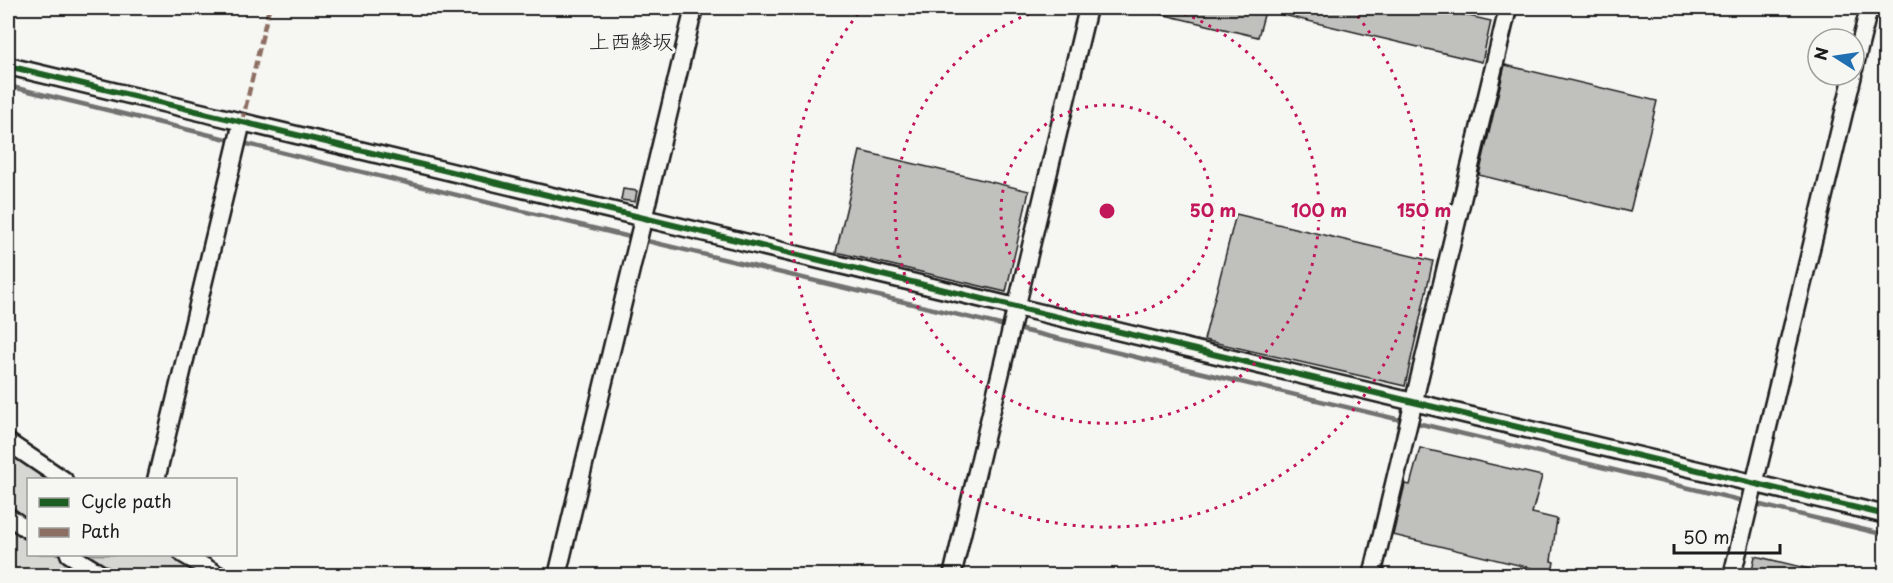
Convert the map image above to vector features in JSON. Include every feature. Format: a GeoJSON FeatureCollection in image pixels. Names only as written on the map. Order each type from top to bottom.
{"type":"FeatureCollection","features":[{"type":"Feature","properties":{"kind":"street"},"geometry":{"type":"LineString","coordinates":[[557,576],[694,8]]}},
{"type":"Feature","properties":{"kind":"street"},"geometry":{"type":"LineString","coordinates":[[952,576],[1088,8]]}},
{"type":"Feature","properties":{"kind":"street"},"geometry":{"type":"LineString","coordinates":[[1372,576],[1508,8]]}},
{"type":"Feature","properties":{"kind":"street"},"geometry":{"type":"LineString","coordinates":[[1864,27],[1869,8]]}},
{"type":"Feature","properties":{"kind":"street"},"geometry":{"type":"LineString","coordinates":[[8,66],[241,128],[643,225],[1412,408],[1886,515]]}},
{"type":"Feature","properties":{"kind":"street"},"geometry":{"type":"LineString","coordinates":[[1732,576],[1850,87]]}},
{"type":"Feature","properties":{"kind":"street"},"geometry":{"type":"LineString","coordinates":[[156,478],[241,128]]}},
{"type":"Feature","properties":{"kind":"street"},"geometry":{"type":"LineString","coordinates":[[8,442],[61,478]]}},
{"type":"Feature","properties":{"kind":"street"},"geometry":{"type":"LineString","coordinates":[[8,516],[27,529]]}},
{"type":"Feature","properties":{"kind":"street"},"geometry":{"type":"LineString","coordinates":[[71,556],[104,576]]}},
{"type":"Feature","properties":{"kind":"street"},"geometry":{"type":"LineString","coordinates":[[185,556],[220,576]]}},
{"type":"Feature","properties":{"kind":"shaded area"},"geometry":{"type":"Polygon","coordinates":[[[8,450],[51,478],[27,478],[27,556],[172,556],[208,575],[8,575],[8,450]]]}},
{"type":"Feature","properties":{"kind":"building"},"geometry":{"type":"Polygon","coordinates":[[[1153,8],[1266,8],[1258,37],[1152,12],[1153,8]]]}},
{"type":"Feature","properties":{"kind":"building"},"geometry":{"type":"Polygon","coordinates":[[[1270,8],[1434,8],[1491,21],[1482,62],[1270,12],[1270,8]]]}},
{"type":"Feature","properties":{"kind":"building"},"geometry":{"type":"Polygon","coordinates":[[[1505,65],[1657,101],[1630,212],[1479,175],[1505,65]]]}},
{"type":"Feature","properties":{"kind":"building"},"geometry":{"type":"Polygon","coordinates":[[[860,151],[1029,191],[1006,292],[836,252],[860,151]]]}},
{"type":"Feature","properties":{"kind":"building"},"geometry":{"type":"Polygon","coordinates":[[[623,189],[637,191],[635,202],[621,200],[623,189]]]}},
{"type":"Feature","properties":{"kind":"building"},"geometry":{"type":"Polygon","coordinates":[[[1236,214],[1433,261],[1405,386],[1204,340],[1236,214]]]}},
{"type":"Feature","properties":{"kind":"building"},"geometry":{"type":"Polygon","coordinates":[[[1420,448],[1542,476],[1532,513],[1557,519],[1551,561],[1554,562],[1552,573],[1393,535],[1405,484],[1410,485],[1420,448]]]}},
{"type":"Feature","properties":{"kind":"building"},"geometry":{"type":"Polygon","coordinates":[[[1755,556],[1818,571],[1818,576],[1751,576],[1755,556]]]}},
{"type":"Feature","properties":{"kind":"waterway"},"geometry":{"type":"LineString","coordinates":[[8,86],[634,238]]}},
{"type":"Feature","properties":{"kind":"waterway"},"geometry":{"type":"LineString","coordinates":[[643,240],[1405,421]]}},
{"type":"Feature","properties":{"kind":"waterway"},"geometry":{"type":"LineString","coordinates":[[1413,422],[1886,535]]}},
{"type":"Feature","properties":{"kind":"marked path"},"geometry":{"type":"LineString","coordinates":[[242,122],[269,8]]}},
{"type":"Feature","properties":{"kind":"cycle path"},"geometry":{"type":"LineString","coordinates":[[8,66],[1886,515]]}},
{"type":"Feature","properties":{"kind":"district","name":"上西鰺坂"},"geometry":{"type":"Point","coordinates":[631,40]}}]}
